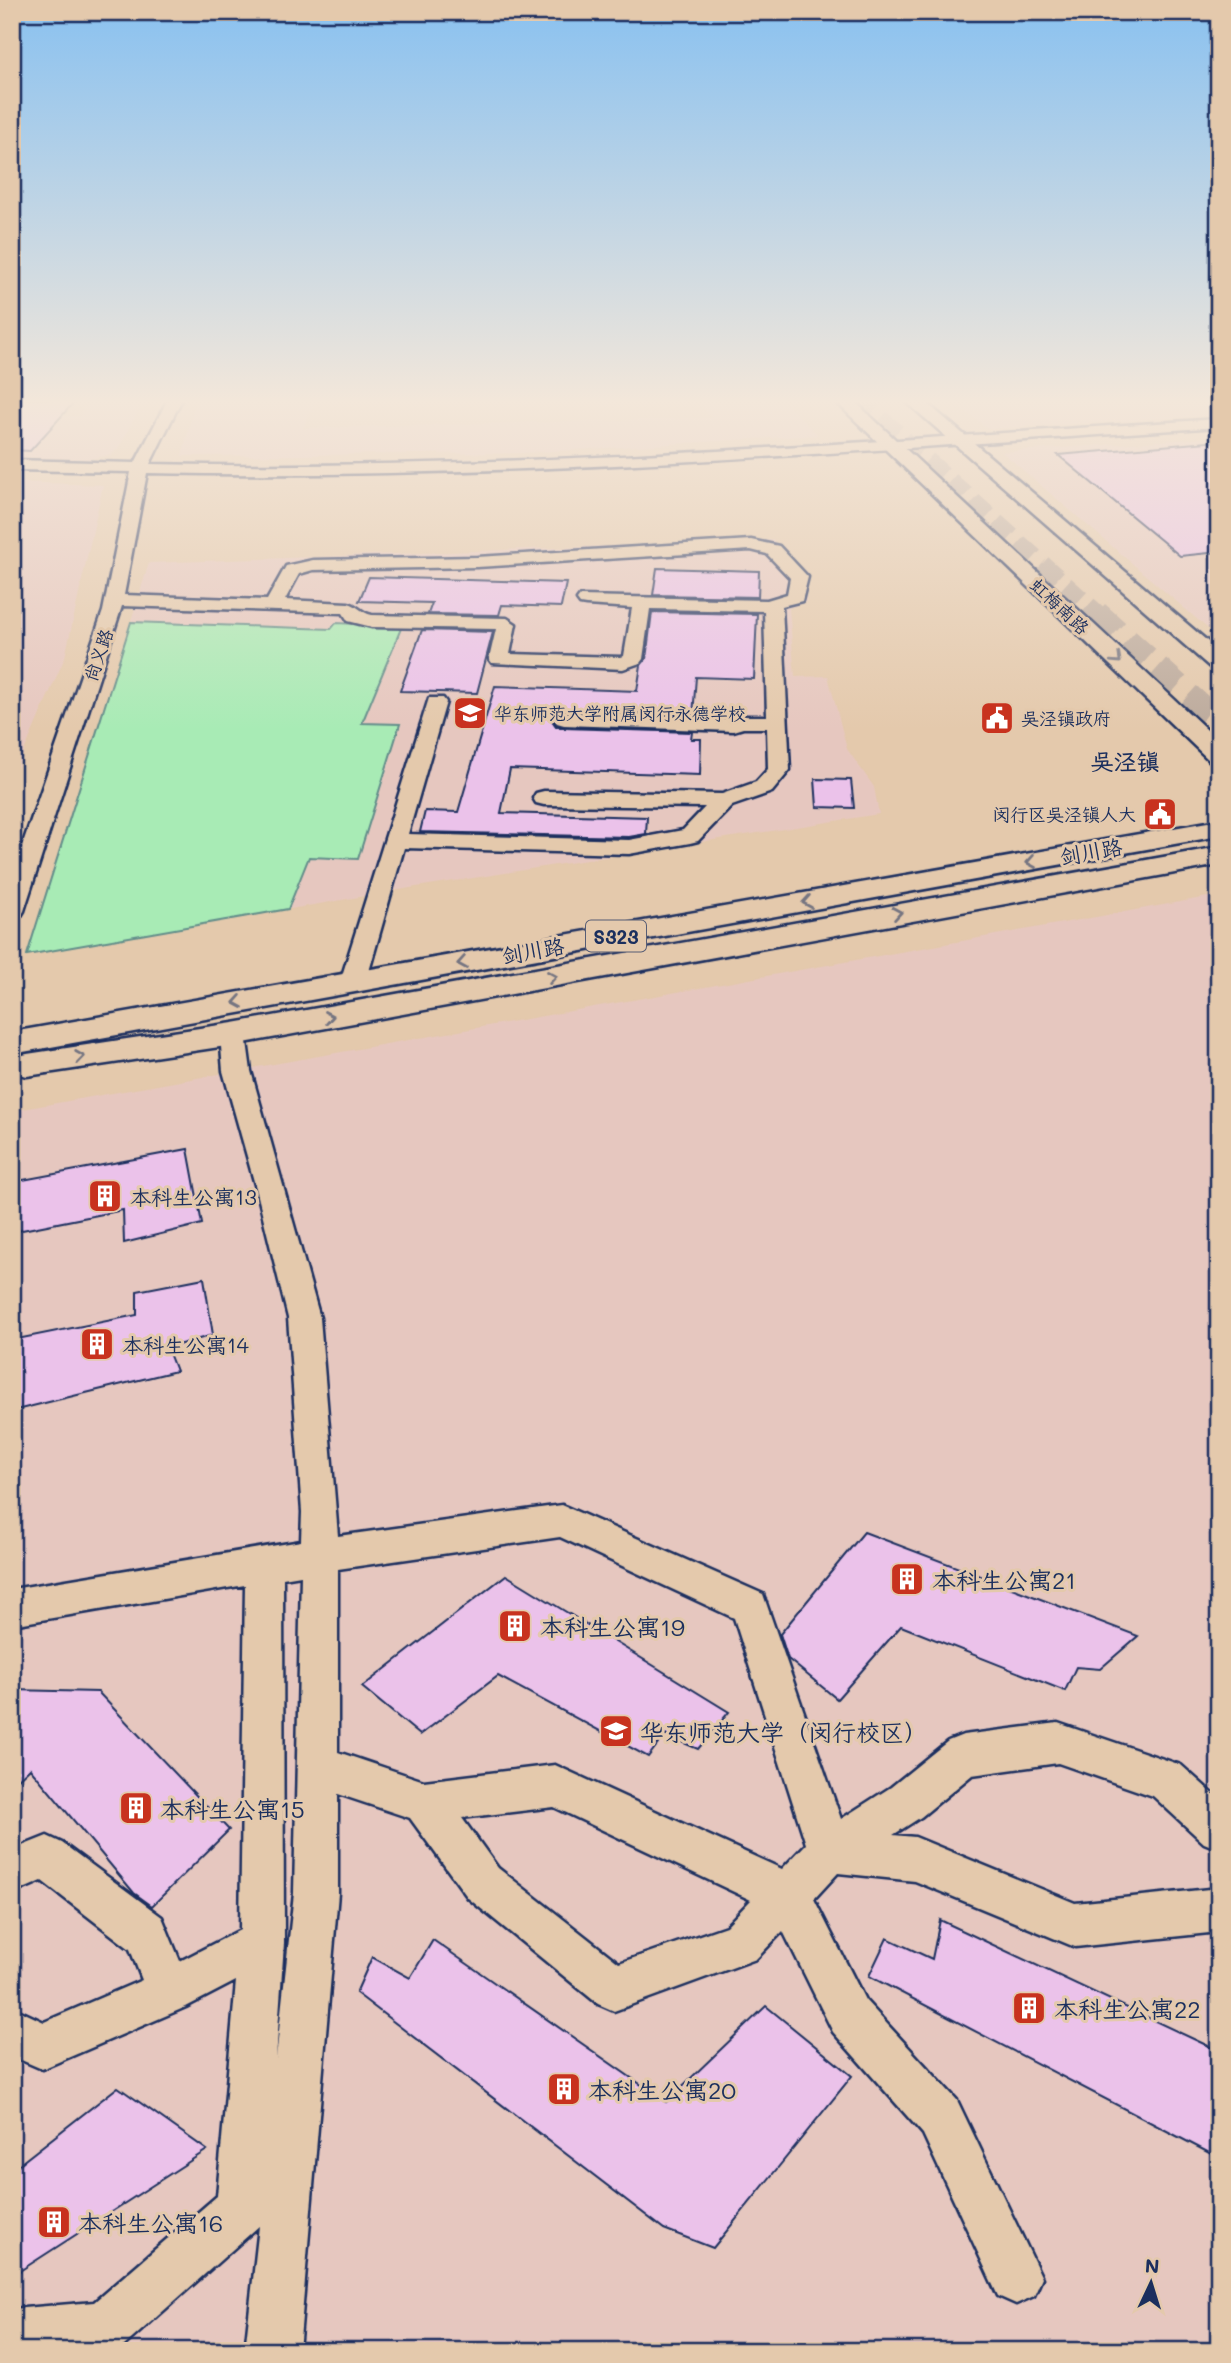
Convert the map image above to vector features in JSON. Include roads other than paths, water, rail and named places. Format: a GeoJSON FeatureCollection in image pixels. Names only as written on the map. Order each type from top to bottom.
{"type":"FeatureCollection","features":[{"type":"Feature","properties":{"kind":"main road","name":"虹梅南路"},"geometry":{"type":"LineString","coordinates":[[958,509],[1219,755]]}},
{"type":"Feature","properties":{"kind":"main road"},"geometry":{"type":"LineString","coordinates":[[1039,509],[1219,663]]}},
{"type":"Feature","properties":{"kind":"main road","name":"剑川路"},"geometry":{"type":"LineString","coordinates":[[12,1043],[1219,828]]}},
{"type":"Feature","properties":{"kind":"main road","name":"剑川路"},"geometry":{"type":"LineString","coordinates":[[12,1067],[233,1034],[1219,856]]}},
{"type":"Feature","properties":{"kind":"street","name":"尚义路"},"geometry":{"type":"LineString","coordinates":[[12,911],[114,600],[133,509]]}},
{"type":"Feature","properties":{"kind":"street"},"geometry":{"type":"LineString","coordinates":[[273,606],[292,570],[313,565],[477,562],[751,545],[773,551],[799,577],[796,597],[774,603]]}},
{"type":"Feature","properties":{"kind":"street"},"geometry":{"type":"LineString","coordinates":[[114,600],[348,608],[355,617],[372,621],[507,624],[499,659],[623,663],[633,659],[642,603]]}},
{"type":"Feature","properties":{"kind":"street"},"geometry":{"type":"LineString","coordinates":[[544,797],[724,801],[764,788],[779,770],[774,606],[586,600]]}},
{"type":"Feature","properties":{"kind":"street"},"geometry":{"type":"LineString","coordinates":[[354,982],[436,702]]}},
{"type":"Feature","properties":{"kind":"street"},"geometry":{"type":"LineString","coordinates":[[564,719],[733,725],[739,722],[777,722]]}},
{"type":"Feature","properties":{"kind":"street"},"geometry":{"type":"LineString","coordinates":[[394,841],[629,847],[690,836],[724,801]]}},
{"type":"Feature","properties":{"kind":"street"},"geometry":{"type":"LineString","coordinates":[[233,1034],[245,1104],[272,1192],[304,1318],[320,1512],[316,1893],[272,2351]]}},
{"type":"Feature","properties":{"kind":"street"},"geometry":{"type":"LineString","coordinates":[[12,1607],[320,1555],[562,1521],[749,1606],[830,1851]]}},
{"type":"Feature","properties":{"kind":"street"},"geometry":{"type":"LineString","coordinates":[[12,2335],[105,2327],[241,2208],[262,1943],[264,1565]]}},
{"type":"Feature","properties":{"kind":"street"},"geometry":{"type":"LineString","coordinates":[[424,1802],[484,1883],[614,1988],[740,1943],[830,1851],[906,1802],[963,1756],[1058,1743],[1166,1780],[1219,1828]]}},
{"type":"Feature","properties":{"kind":"street"},"geometry":{"type":"LineString","coordinates":[[318,1766],[424,1802],[555,1786],[788,1894],[849,2016],[940,2117],[1016,2278]]}},
{"type":"Feature","properties":{"kind":"street"},"geometry":{"type":"LineString","coordinates":[[830,1851],[915,1859],[1075,1925],[1219,1910]]}},
{"type":"Feature","properties":{"kind":"street"},"geometry":{"type":"LineString","coordinates":[[12,1872],[47,1858],[135,1924],[146,1933],[170,1991]]}},
{"type":"Feature","properties":{"kind":"street"},"geometry":{"type":"LineString","coordinates":[[12,2030],[42,2046],[170,1991],[262,1943]]}},
{"type":"Feature","properties":{"kind":"tunnel"},"geometry":{"type":"LineString","coordinates":[[979,509],[1098,616]]}},
{"type":"Feature","properties":{"kind":"tunnel"},"geometry":{"type":"LineString","coordinates":[[1096,614],[1219,724]]}},
{"type":"Feature","properties":{"kind":"place","name":"华东师范大学附属闵行永德学校"},"geometry":{"type":"Point","coordinates":[470,713]}},
{"type":"Feature","properties":{"kind":"place","name":"吴泾镇政府"},"geometry":{"type":"Point","coordinates":[997,718]}},
{"type":"Feature","properties":{"kind":"place","name":"闵行区吴泾镇人大"},"geometry":{"type":"Point","coordinates":[1160,814]}},
{"type":"Feature","properties":{"kind":"place","name":"本科生公寓13"},"geometry":{"type":"Point","coordinates":[105,1196]}},
{"type":"Feature","properties":{"kind":"place","name":"本科生公寓14"},"geometry":{"type":"Point","coordinates":[97,1344]}},
{"type":"Feature","properties":{"kind":"place","name":"本科生公寓21"},"geometry":{"type":"Point","coordinates":[907,1579]}},
{"type":"Feature","properties":{"kind":"place","name":"本科生公寓19"},"geometry":{"type":"Point","coordinates":[515,1626]}},
{"type":"Feature","properties":{"kind":"place","name":"华东师范大学（闵行校区）"},"geometry":{"type":"Point","coordinates":[616,1731]}},
{"type":"Feature","properties":{"kind":"place","name":"本科生公寓15"},"geometry":{"type":"Point","coordinates":[136,1808]}},
{"type":"Feature","properties":{"kind":"place","name":"本科生公寓22"},"geometry":{"type":"Point","coordinates":[1029,2008]}},
{"type":"Feature","properties":{"kind":"place","name":"本科生公寓20"},"geometry":{"type":"Point","coordinates":[564,2089]}},
{"type":"Feature","properties":{"kind":"place","name":"本科生公寓16"},"geometry":{"type":"Point","coordinates":[54,2222]}},
{"type":"Feature","properties":{"kind":"district","name":"吴泾镇"},"geometry":{"type":"Point","coordinates":[1125,761]}}]}
